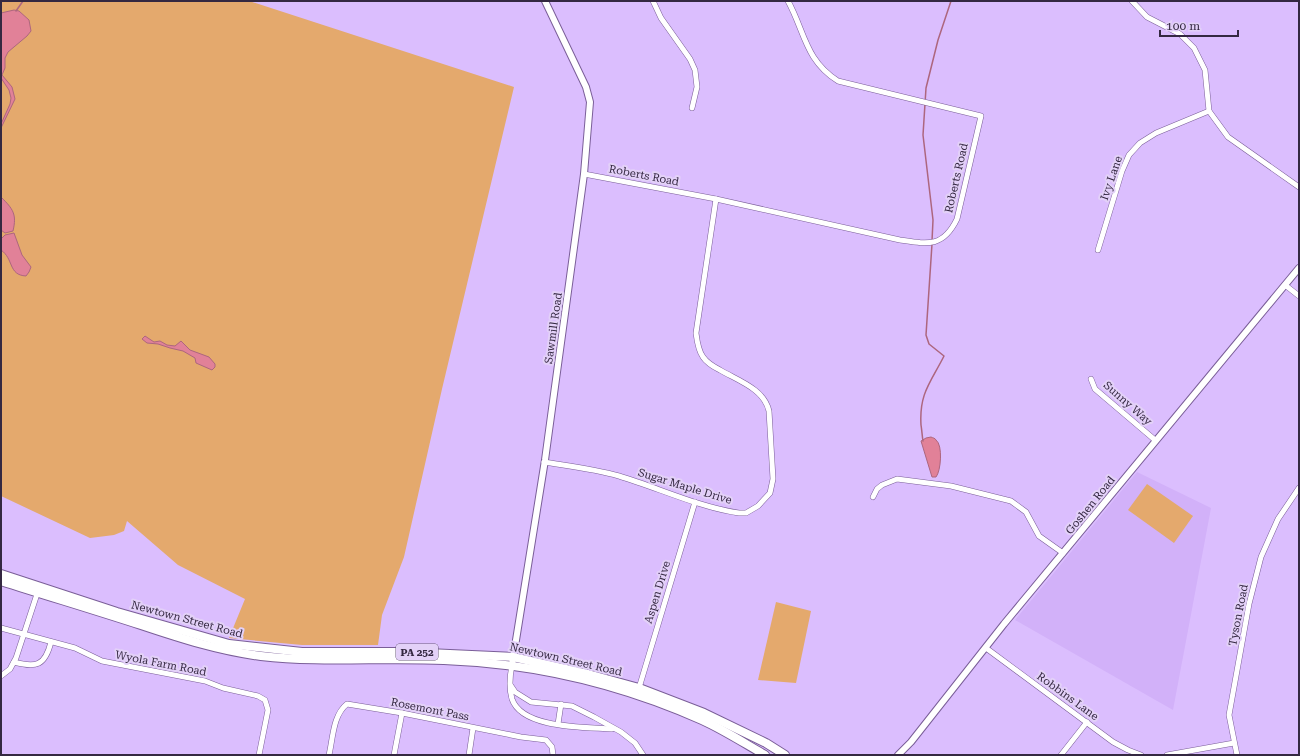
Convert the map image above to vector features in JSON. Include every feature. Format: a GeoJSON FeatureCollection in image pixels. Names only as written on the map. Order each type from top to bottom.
{"type":"FeatureCollection","features":[{"type":"Feature","properties":{"kind":"main road","name":"Newtown Street Road"},"geometry":{"type":"LineString","coordinates":[[1,574],[38,589],[183,638],[238,652],[261,656],[294,659],[512,661],[588,674],[639,688],[704,713],[746,733],[785,755]]}},
{"type":"Feature","properties":{"kind":"main road","name":"Newtown Street Road"},"geometry":{"type":"LineString","coordinates":[[1,581],[38,589]]}},
{"type":"Feature","properties":{"kind":"main road","name":"Newtown Street Road"},"geometry":{"type":"LineString","coordinates":[[512,661],[588,680],[641,696],[702,721],[765,755]]}},
{"type":"Feature","properties":{"kind":"main road"},"geometry":{"type":"LineString","coordinates":[[742,742],[746,733]]}},
{"type":"Feature","properties":{"kind":"street","name":"Sawmill Road"},"geometry":{"type":"LineString","coordinates":[[512,661],[544,462],[584,174],[590,108],[589,94],[583,79],[545,1]]}},
{"type":"Feature","properties":{"kind":"street"},"geometry":{"type":"LineString","coordinates":[[654,1],[661,18],[690,59],[695,70],[697,87],[692,108]]}},
{"type":"Feature","properties":{"kind":"street","name":"Roberts Road"},"geometry":{"type":"LineString","coordinates":[[584,174],[716,199],[900,240],[926,244],[943,238],[952,230],[957,219],[981,116],[838,81],[821,68],[812,56],[788,1]]}},
{"type":"Feature","properties":{"kind":"street"},"geometry":{"type":"LineString","coordinates":[[1132,1],[1147,17],[1180,34],[1194,48],[1205,70],[1209,111],[1228,137],[1299,187]]}},
{"type":"Feature","properties":{"kind":"street","name":"Ivy Lane"},"geometry":{"type":"LineString","coordinates":[[1098,250],[1121,172],[1129,155],[1140,142],[1156,133],[1209,111]]}},
{"type":"Feature","properties":{"kind":"street","name":"Sugar Maple Drive"},"geometry":{"type":"LineString","coordinates":[[544,462],[589,469],[618,476],[696,502],[733,512],[746,513],[758,506],[770,493],[773,479],[769,411],[767,404],[759,392],[710,364],[703,358],[697,342],[696,333],[716,199]]}},
{"type":"Feature","properties":{"kind":"street","name":"Goshen Road"},"geometry":{"type":"LineString","coordinates":[[898,755],[911,742],[1155,440],[1299,268]]}},
{"type":"Feature","properties":{"kind":"street"},"geometry":{"type":"LineString","coordinates":[[1285,285],[1299,296]]}},
{"type":"Feature","properties":{"kind":"street","name":"Sunny Way"},"geometry":{"type":"LineString","coordinates":[[1091,379],[1095,389],[1155,440]]}},
{"type":"Feature","properties":{"kind":"street"},"geometry":{"type":"LineString","coordinates":[[873,497],[876,489],[897,479],[952,486],[1010,501],[1026,512],[1039,536],[1063,553]]}},
{"type":"Feature","properties":{"kind":"street","name":"Tyson Road"},"geometry":{"type":"LineString","coordinates":[[1237,755],[1229,715],[1249,604],[1261,557],[1278,519],[1299,488]]}},
{"type":"Feature","properties":{"kind":"street","name":"Aspen Drive"},"geometry":{"type":"LineString","coordinates":[[639,688],[696,502]]}},
{"type":"Feature","properties":{"kind":"street"},"geometry":{"type":"LineString","coordinates":[[1,676],[10,669],[14,662],[38,589]]}},
{"type":"Feature","properties":{"kind":"street","name":"Wyola Farm Road"},"geometry":{"type":"LineString","coordinates":[[1,628],[76,648],[102,661],[205,681],[223,688],[258,696],[265,700],[268,710],[259,755]]}},
{"type":"Feature","properties":{"kind":"street"},"geometry":{"type":"LineString","coordinates":[[14,662],[28,666],[41,662],[48,654],[51,642]]}},
{"type":"Feature","properties":{"kind":"street","name":"Robbins Lane"},"geometry":{"type":"LineString","coordinates":[[986,648],[1087,722],[1128,750],[1141,755]]}},
{"type":"Feature","properties":{"kind":"street"},"geometry":{"type":"LineString","coordinates":[[512,661],[512,699],[517,707],[524,713],[534,719],[558,724],[613,729]]}},
{"type":"Feature","properties":{"kind":"street"},"geometry":{"type":"LineString","coordinates":[[511,686],[515,692],[531,702],[572,706],[621,732],[635,743],[643,755]]}},
{"type":"Feature","properties":{"kind":"street","name":"Rosemont Pass"},"geometry":{"type":"LineString","coordinates":[[329,755],[338,715],[341,709],[347,704],[546,740],[552,747],[553,755]]}},
{"type":"Feature","properties":{"kind":"street"},"geometry":{"type":"LineString","coordinates":[[558,724],[561,704]]}},
{"type":"Feature","properties":{"kind":"street"},"geometry":{"type":"LineString","coordinates":[[394,755],[402,713]]}},
{"type":"Feature","properties":{"kind":"street"},"geometry":{"type":"LineString","coordinates":[[1061,755],[1087,722]]}},
{"type":"Feature","properties":{"kind":"street"},"geometry":{"type":"LineString","coordinates":[[469,755],[473,728]]}},
{"type":"Feature","properties":{"kind":"street"},"geometry":{"type":"LineString","coordinates":[[1167,755],[1234,743]]}},
{"type":"Feature","properties":{"kind":"shaded area"},"geometry":{"type":"Polygon","coordinates":[[[1,1],[249,1],[514,87],[442,389],[404,557],[382,615],[378,645],[302,645],[229,638],[245,599],[178,565],[127,521],[124,531],[114,535],[90,538],[1,496],[1,1]]]}},
{"type":"Feature","properties":{"kind":"shaded area"},"geometry":{"type":"Polygon","coordinates":[[[14,10],[19,11],[29,20],[31,31],[8,52],[5,58],[5,68],[2,75],[12,87],[15,99],[1,128],[1,124],[10,104],[11,98],[9,90],[1,78],[1,13],[14,10]]]}},
{"type":"Feature","properties":{"kind":"shaded area"},"geometry":{"type":"Polygon","coordinates":[[[1,197],[11,209],[14,216],[13,231],[5,233],[1,230],[1,197]]]}},
{"type":"Feature","properties":{"kind":"shaded area"},"geometry":{"type":"Polygon","coordinates":[[[14,233],[22,255],[31,267],[26,276],[16,273],[8,258],[1,250],[1,239],[5,235],[14,233]]]}},
{"type":"Feature","properties":{"kind":"shaded area"},"geometry":{"type":"Polygon","coordinates":[[[145,336],[154,342],[160,341],[167,345],[175,346],[181,341],[190,350],[209,357],[215,364],[215,367],[212,370],[196,363],[195,358],[183,351],[158,344],[147,343],[142,339],[145,336]]]}},
{"type":"Feature","properties":{"kind":"shaded area"},"geometry":{"type":"Polygon","coordinates":[[[931,437],[935,439],[940,447],[939,469],[936,477],[932,477],[921,441],[931,437]]]}},
{"type":"Feature","properties":{"kind":"shaded area"},"geometry":{"type":"Polygon","coordinates":[[[1137,472],[1211,508],[1173,710],[1015,620],[1137,472]]]}},
{"type":"Feature","properties":{"kind":"shaded area"},"geometry":{"type":"Polygon","coordinates":[[[1147,484],[1193,516],[1174,543],[1128,510],[1147,484]]]}},
{"type":"Feature","properties":{"kind":"shaded area"},"geometry":{"type":"Polygon","coordinates":[[[776,602],[811,611],[796,683],[758,680],[776,602]]]}},
{"type":"Feature","properties":{"kind":"waterway"},"geometry":{"type":"LineString","coordinates":[[16,11],[23,1]]}},
{"type":"Feature","properties":{"kind":"waterway"},"geometry":{"type":"LineString","coordinates":[[932,241],[933,220],[923,135],[926,88],[938,40],[951,1]]}},
{"type":"Feature","properties":{"kind":"waterway"},"geometry":{"type":"LineString","coordinates":[[923,441],[921,425],[922,404],[930,381],[944,356],[929,344],[926,335],[932,244]]}}]}
